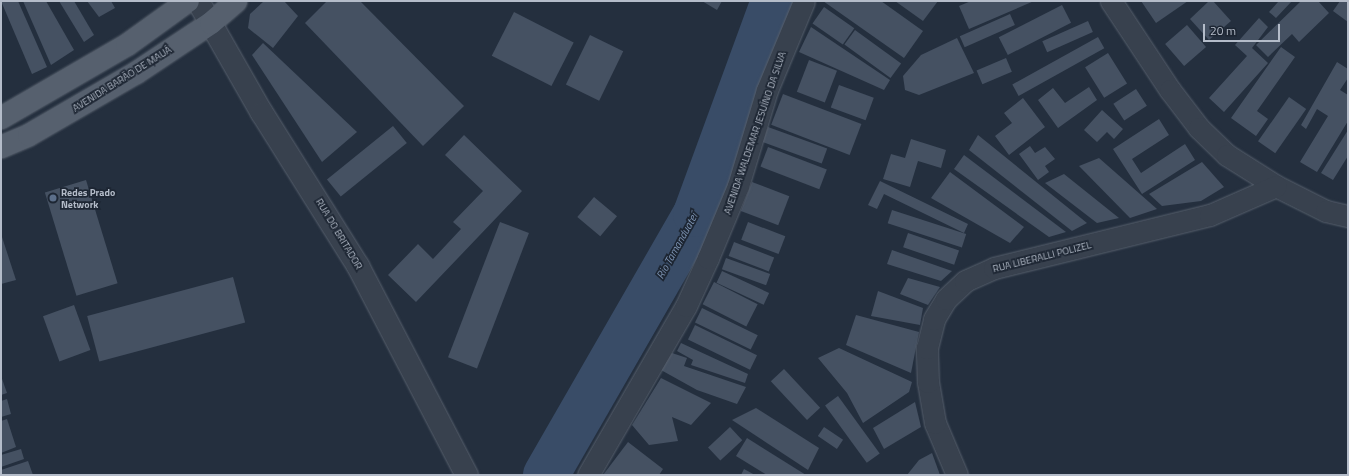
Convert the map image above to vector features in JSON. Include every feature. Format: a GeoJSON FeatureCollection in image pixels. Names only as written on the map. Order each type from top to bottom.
{"type":"FeatureCollection","features":[{"type":"Feature","properties":{"kind":"main road"},"geometry":{"type":"LineString","coordinates":[[1,118],[127,44],[188,1]]}},
{"type":"Feature","properties":{"kind":"main road","name":"AVENIDA BARÃO DE MAUÁ"},"geometry":{"type":"LineString","coordinates":[[1,147],[29,135],[136,73],[211,22],[236,1]]}},
{"type":"Feature","properties":{"kind":"street","name":"RUA DO BRITADOR"},"geometry":{"type":"LineString","coordinates":[[198,1],[262,113],[358,266],[467,475]]}},
{"type":"Feature","properties":{"kind":"street","name":"AVENIDA WALDEMAR JESUÍNO DA SILVA"},"geometry":{"type":"LineString","coordinates":[[588,475],[686,306],[708,258],[738,186],[768,90],[804,1]]}},
{"type":"Feature","properties":{"kind":"street"},"geometry":{"type":"LineString","coordinates":[[1111,1],[1170,90],[1199,128],[1227,155],[1276,186],[1326,210],[1348,216]]}},
{"type":"Feature","properties":{"kind":"street","name":"RUA LIBERALLI POLIZEL"},"geometry":{"type":"LineString","coordinates":[[956,475],[935,423],[928,382],[927,348],[934,319],[946,299],[965,281],[994,268],[1210,215],[1276,186]]}},
{"type":"Feature","properties":{"kind":"building"},"geometry":{"type":"Polygon","coordinates":[[[1,1],[18,1],[47,67],[32,74],[1,1]]]}},
{"type":"Feature","properties":{"kind":"building"},"geometry":{"type":"Polygon","coordinates":[[[23,1],[46,1],[74,50],[51,65],[23,1]]]}},
{"type":"Feature","properties":{"kind":"building"},"geometry":{"type":"Polygon","coordinates":[[[59,1],[74,1],[94,35],[84,42],[59,1]]]}},
{"type":"Feature","properties":{"kind":"building"},"geometry":{"type":"Polygon","coordinates":[[[87,1],[111,1],[115,8],[99,17],[87,1]]]}},
{"type":"Feature","properties":{"kind":"building"},"geometry":{"type":"Polygon","coordinates":[[[264,1],[284,1],[298,16],[273,48],[248,28],[250,14],[264,1]]]}},
{"type":"Feature","properties":{"kind":"building"},"geometry":{"type":"Polygon","coordinates":[[[327,1],[360,1],[464,106],[423,146],[305,23],[327,1]]]}},
{"type":"Feature","properties":{"kind":"building"},"geometry":{"type":"Polygon","coordinates":[[[702,1],[722,1],[717,10],[702,1]]]}},
{"type":"Feature","properties":{"kind":"building"},"geometry":{"type":"Polygon","coordinates":[[[823,1],[881,1],[923,31],[904,58],[823,1]]]}},
{"type":"Feature","properties":{"kind":"building"},"geometry":{"type":"Polygon","coordinates":[[[895,1],[938,1],[923,21],[895,1]]]}},
{"type":"Feature","properties":{"kind":"building"},"geometry":{"type":"Polygon","coordinates":[[[971,1],[1034,1],[969,29],[959,6],[971,1]]]}},
{"type":"Feature","properties":{"kind":"building"},"geometry":{"type":"Polygon","coordinates":[[[1141,1],[1188,1],[1156,23],[1141,1]]]}},
{"type":"Feature","properties":{"kind":"building"},"geometry":{"type":"Polygon","coordinates":[[[1209,1],[1213,1],[1231,21],[1209,40],[1190,19],[1209,1]]]}},
{"type":"Feature","properties":{"kind":"building"},"geometry":{"type":"Polygon","coordinates":[[[1276,1],[1292,1],[1276,18],[1269,12],[1278,2],[1276,1]]]}},
{"type":"Feature","properties":{"kind":"building"},"geometry":{"type":"Polygon","coordinates":[[[1301,1],[1318,1],[1329,13],[1299,42],[1292,34],[1268,57],[1256,45],[1301,1]]]}},
{"type":"Feature","properties":{"kind":"building"},"geometry":{"type":"Polygon","coordinates":[[[1340,1],[1348,1],[1348,22],[1333,11],[1340,1]]]}},
{"type":"Feature","properties":{"kind":"building"},"geometry":{"type":"Polygon","coordinates":[[[1062,5],[1071,23],[1008,55],[999,37],[1062,5]]]}},
{"type":"Feature","properties":{"kind":"building"},"geometry":{"type":"Polygon","coordinates":[[[824,7],[854,28],[843,45],[813,23],[824,7]]]}},
{"type":"Feature","properties":{"kind":"building"},"geometry":{"type":"Polygon","coordinates":[[[514,12],[574,42],[551,86],[492,56],[514,12]]]}},
{"type":"Feature","properties":{"kind":"building"},"geometry":{"type":"Polygon","coordinates":[[[1010,14],[1015,25],[965,47],[960,36],[1010,14]]]}},
{"type":"Feature","properties":{"kind":"building"},"geometry":{"type":"Polygon","coordinates":[[[1259,18],[1268,27],[1252,48],[1268,63],[1224,112],[1209,98],[1247,56],[1235,45],[1259,18]]]}},
{"type":"Feature","properties":{"kind":"building"},"geometry":{"type":"Polygon","coordinates":[[[1088,21],[1093,32],[1047,52],[1042,41],[1088,21]]]}},
{"type":"Feature","properties":{"kind":"building"},"geometry":{"type":"Polygon","coordinates":[[[1187,25],[1206,47],[1184,66],[1165,44],[1187,25]]]}},
{"type":"Feature","properties":{"kind":"building"},"geometry":{"type":"Polygon","coordinates":[[[811,27],[890,80],[884,90],[799,52],[811,27]]]}},
{"type":"Feature","properties":{"kind":"building"},"geometry":{"type":"Polygon","coordinates":[[[855,30],[901,64],[891,78],[844,45],[855,30]]]}},
{"type":"Feature","properties":{"kind":"building"},"geometry":{"type":"Polygon","coordinates":[[[590,35],[623,51],[599,101],[566,84],[590,35]]]}},
{"type":"Feature","properties":{"kind":"building"},"geometry":{"type":"Polygon","coordinates":[[[1098,37],[1104,48],[1019,96],[1012,85],[1098,37]]]}},
{"type":"Feature","properties":{"kind":"building"},"geometry":{"type":"Polygon","coordinates":[[[957,38],[974,73],[919,95],[905,90],[903,76],[921,55],[957,38]]]}},
{"type":"Feature","properties":{"kind":"building"},"geometry":{"type":"Polygon","coordinates":[[[263,43],[357,132],[322,162],[252,55],[263,43]]]}},
{"type":"Feature","properties":{"kind":"building"},"geometry":{"type":"Polygon","coordinates":[[[1281,47],[1295,57],[1257,111],[1268,119],[1256,136],[1231,118],[1281,47]]]}},
{"type":"Feature","properties":{"kind":"building"},"geometry":{"type":"Polygon","coordinates":[[[1108,53],[1127,84],[1104,98],[1085,67],[1108,53]]]}},
{"type":"Feature","properties":{"kind":"building"},"geometry":{"type":"Polygon","coordinates":[[[1006,58],[1012,72],[982,84],[977,71],[1006,58]]]}},
{"type":"Feature","properties":{"kind":"building"},"geometry":{"type":"Polygon","coordinates":[[[809,60],[837,71],[825,102],[797,92],[809,60]]]}},
{"type":"Feature","properties":{"kind":"building"},"geometry":{"type":"Polygon","coordinates":[[[1337,62],[1348,69],[1348,78],[1340,90],[1348,95],[1348,121],[1317,172],[1300,162],[1328,116],[1317,109],[1306,129],[1301,125],[1337,62]]]}},
{"type":"Feature","properties":{"kind":"building"},"geometry":{"type":"Polygon","coordinates":[[[839,85],[874,98],[866,120],[831,108],[839,85]]]}},
{"type":"Feature","properties":{"kind":"building"},"geometry":{"type":"Polygon","coordinates":[[[1089,87],[1097,100],[1058,128],[1038,100],[1053,88],[1065,103],[1089,87]]]}},
{"type":"Feature","properties":{"kind":"building"},"geometry":{"type":"Polygon","coordinates":[[[1136,89],[1147,106],[1124,120],[1113,104],[1136,89]]]}},
{"type":"Feature","properties":{"kind":"building"},"geometry":{"type":"Polygon","coordinates":[[[783,94],[861,124],[850,155],[771,125],[783,94]]]}},
{"type":"Feature","properties":{"kind":"building"},"geometry":{"type":"Polygon","coordinates":[[[1289,97],[1306,109],[1275,153],[1258,141],[1289,97]]]}},
{"type":"Feature","properties":{"kind":"building"},"geometry":{"type":"Polygon","coordinates":[[[1023,98],[1045,127],[1009,155],[995,136],[1012,123],[1004,113],[1023,98]]]}},
{"type":"Feature","properties":{"kind":"building"},"geometry":{"type":"Polygon","coordinates":[[[1102,110],[1123,129],[1114,139],[1107,132],[1097,142],[1084,130],[1102,110]]]}},
{"type":"Feature","properties":{"kind":"building"},"geometry":{"type":"Polygon","coordinates":[[[1159,119],[1169,135],[1132,159],[1141,173],[1185,144],[1195,160],[1142,194],[1113,149],[1159,119]]]}},
{"type":"Feature","properties":{"kind":"building"},"geometry":{"type":"Polygon","coordinates":[[[393,126],[407,143],[341,197],[327,179],[393,126]]]}},
{"type":"Feature","properties":{"kind":"building"},"geometry":{"type":"Polygon","coordinates":[[[768,127],[827,149],[822,164],[763,142],[768,127]]]}},
{"type":"Feature","properties":{"kind":"building"},"geometry":{"type":"Polygon","coordinates":[[[1348,130],[1348,156],[1333,180],[1321,173],[1348,130]]]}},
{"type":"Feature","properties":{"kind":"building"},"geometry":{"type":"Polygon","coordinates":[[[464,135],[522,191],[416,302],[388,275],[418,244],[433,259],[461,229],[453,222],[483,191],[445,155],[464,135]]]}},
{"type":"Feature","properties":{"kind":"building"},"geometry":{"type":"Polygon","coordinates":[[[978,135],[1087,223],[1072,231],[969,150],[978,135]]]}},
{"type":"Feature","properties":{"kind":"building"},"geometry":{"type":"Polygon","coordinates":[[[911,139],[946,150],[941,168],[918,161],[910,187],[883,179],[891,154],[905,158],[911,139]]]}},
{"type":"Feature","properties":{"kind":"building"},"geometry":{"type":"Polygon","coordinates":[[[1030,146],[1035,153],[1045,147],[1055,159],[1045,166],[1049,172],[1038,180],[1019,154],[1030,146]]]}},
{"type":"Feature","properties":{"kind":"building"},"geometry":{"type":"Polygon","coordinates":[[[768,147],[827,170],[819,189],[760,167],[768,147]]]}},
{"type":"Feature","properties":{"kind":"building"},"geometry":{"type":"Polygon","coordinates":[[[964,155],[1066,232],[1049,237],[954,169],[964,155]]]}},
{"type":"Feature","properties":{"kind":"building"},"geometry":{"type":"Polygon","coordinates":[[[1099,158],[1157,209],[1130,218],[1079,166],[1099,158]]]}},
{"type":"Feature","properties":{"kind":"building"},"geometry":{"type":"Polygon","coordinates":[[[1202,162],[1224,187],[1201,201],[1162,206],[1149,194],[1202,162]]]}},
{"type":"Feature","properties":{"kind":"building"},"geometry":{"type":"Polygon","coordinates":[[[950,172],[1024,227],[1010,243],[931,198],[950,172]]]}},
{"type":"Feature","properties":{"kind":"building"},"geometry":{"type":"Polygon","coordinates":[[[1064,174],[1119,218],[1097,223],[1045,183],[1064,174]]]}},
{"type":"Feature","properties":{"kind":"building"},"geometry":{"type":"Polygon","coordinates":[[[86,180],[118,283],[76,296],[45,193],[86,180]]]}},
{"type":"Feature","properties":{"kind":"building"},"geometry":{"type":"Polygon","coordinates":[[[880,181],[968,224],[964,233],[884,194],[877,209],[868,205],[880,181]]]}},
{"type":"Feature","properties":{"kind":"building"},"geometry":{"type":"Polygon","coordinates":[[[752,182],[789,196],[778,225],[741,211],[752,182]]]}},
{"type":"Feature","properties":{"kind":"building"},"geometry":{"type":"Polygon","coordinates":[[[594,197],[617,216],[600,236],[577,217],[594,197]]]}},
{"type":"Feature","properties":{"kind":"building"},"geometry":{"type":"Polygon","coordinates":[[[892,210],[966,234],[962,247],[888,223],[892,210]]]}},
{"type":"Feature","properties":{"kind":"building"},"geometry":{"type":"Polygon","coordinates":[[[500,222],[529,233],[477,368],[448,357],[500,222]]]}},
{"type":"Feature","properties":{"kind":"building"},"geometry":{"type":"Polygon","coordinates":[[[748,222],[785,236],[779,254],[741,240],[748,222]]]}},
{"type":"Feature","properties":{"kind":"building"},"geometry":{"type":"Polygon","coordinates":[[[908,233],[959,251],[954,265],[903,247],[908,233]]]}},
{"type":"Feature","properties":{"kind":"building"},"geometry":{"type":"Polygon","coordinates":[[[1,234],[16,280],[1,284],[1,234]]]}},
{"type":"Feature","properties":{"kind":"building"},"geometry":{"type":"Polygon","coordinates":[[[734,242],[774,257],[769,271],[729,256],[734,242]]]}},
{"type":"Feature","properties":{"kind":"building"},"geometry":{"type":"Polygon","coordinates":[[[892,250],[952,271],[941,281],[887,264],[892,250]]]}},
{"type":"Feature","properties":{"kind":"building"},"geometry":{"type":"Polygon","coordinates":[[[726,258],[770,274],[766,285],[722,269],[726,258]]]}},
{"type":"Feature","properties":{"kind":"building"},"geometry":{"type":"Polygon","coordinates":[[[722,271],[769,293],[764,305],[717,283],[722,271]]]}},
{"type":"Feature","properties":{"kind":"building"},"geometry":{"type":"Polygon","coordinates":[[[233,277],[245,322],[99,361],[87,316],[233,277]]]}},
{"type":"Feature","properties":{"kind":"building"},"geometry":{"type":"Polygon","coordinates":[[[908,278],[940,287],[928,305],[900,294],[908,278]]]}},
{"type":"Feature","properties":{"kind":"building"},"geometry":{"type":"Polygon","coordinates":[[[714,282],[758,304],[746,327],[703,304],[714,282]]]}},
{"type":"Feature","properties":{"kind":"building"},"geometry":{"type":"Polygon","coordinates":[[[878,291],[923,308],[920,325],[871,316],[878,291]]]}},
{"type":"Feature","properties":{"kind":"building"},"geometry":{"type":"Polygon","coordinates":[[[74,305],[90,350],[59,361],[43,316],[74,305]]]}},
{"type":"Feature","properties":{"kind":"building"},"geometry":{"type":"Polygon","coordinates":[[[702,308],[758,335],[751,350],[695,322],[702,308]]]}},
{"type":"Feature","properties":{"kind":"building"},"geometry":{"type":"Polygon","coordinates":[[[856,315],[919,332],[911,373],[846,345],[856,315]]]}},
{"type":"Feature","properties":{"kind":"building"},"geometry":{"type":"Polygon","coordinates":[[[695,325],[757,355],[750,370],[688,339],[695,325]]]}},
{"type":"Feature","properties":{"kind":"building"},"geometry":{"type":"Polygon","coordinates":[[[681,343],[748,374],[745,383],[691,365],[693,360],[677,351],[681,343]]]}},
{"type":"Feature","properties":{"kind":"building"},"geometry":{"type":"Polygon","coordinates":[[[839,348],[912,382],[909,392],[863,423],[847,393],[818,358],[839,348]]]}},
{"type":"Feature","properties":{"kind":"building"},"geometry":{"type":"Polygon","coordinates":[[[672,353],[687,358],[684,366],[746,387],[737,404],[697,390],[661,370],[672,353]]]}},
{"type":"Feature","properties":{"kind":"building"},"geometry":{"type":"Polygon","coordinates":[[[784,369],[820,408],[807,420],[771,381],[784,369]]]}},
{"type":"Feature","properties":{"kind":"building"},"geometry":{"type":"Polygon","coordinates":[[[1,376],[7,393],[1,395],[1,376]]]}},
{"type":"Feature","properties":{"kind":"building"},"geometry":{"type":"Polygon","coordinates":[[[661,378],[711,403],[691,425],[672,417],[678,441],[649,445],[632,425],[661,378]]]}},
{"type":"Feature","properties":{"kind":"building"},"geometry":{"type":"Polygon","coordinates":[[[838,396],[880,453],[867,463],[825,405],[838,396]]]}},
{"type":"Feature","properties":{"kind":"building"},"geometry":{"type":"Polygon","coordinates":[[[7,399],[11,414],[1,417],[1,401],[7,399]]]}},
{"type":"Feature","properties":{"kind":"building"},"geometry":{"type":"Polygon","coordinates":[[[915,402],[921,427],[884,449],[873,428],[915,402]]]}},
{"type":"Feature","properties":{"kind":"building"},"geometry":{"type":"Polygon","coordinates":[[[756,408],[819,448],[808,470],[732,420],[756,408]]]}},
{"type":"Feature","properties":{"kind":"building"},"geometry":{"type":"Polygon","coordinates":[[[7,419],[16,447],[1,453],[1,421],[7,419]]]}},
{"type":"Feature","properties":{"kind":"building"},"geometry":{"type":"Polygon","coordinates":[[[730,427],[742,440],[720,461],[708,447],[730,427]]]}},
{"type":"Feature","properties":{"kind":"building"},"geometry":{"type":"Polygon","coordinates":[[[824,427],[843,440],[837,449],[818,436],[824,427]]]}},
{"type":"Feature","properties":{"kind":"building"},"geometry":{"type":"Polygon","coordinates":[[[747,438],[806,475],[767,475],[736,456],[747,438]]]}},
{"type":"Feature","properties":{"kind":"building"},"geometry":{"type":"Polygon","coordinates":[[[628,442],[663,469],[659,475],[603,475],[628,442]]]}},
{"type":"Feature","properties":{"kind":"building"},"geometry":{"type":"Polygon","coordinates":[[[21,449],[24,459],[1,467],[1,455],[21,449]]]}},
{"type":"Feature","properties":{"kind":"building"},"geometry":{"type":"Polygon","coordinates":[[[932,453],[940,475],[907,475],[919,460],[932,453]]]}},
{"type":"Feature","properties":{"kind":"building"},"geometry":{"type":"Polygon","coordinates":[[[28,461],[33,475],[1,475],[1,470],[28,461]]]}},
{"type":"Feature","properties":{"kind":"building"},"geometry":{"type":"Polygon","coordinates":[[[744,469],[755,475],[741,475],[744,469]]]}},
{"type":"Feature","properties":{"kind":"waterway","name":"Rio Tamanduateí"},"geometry":{"type":"LineString","coordinates":[[546,475],[696,214],[774,1]]}},
{"type":"Feature","properties":{"kind":"place","name":"Redes Prado Network"},"geometry":{"type":"Point","coordinates":[53,198]}}]}
